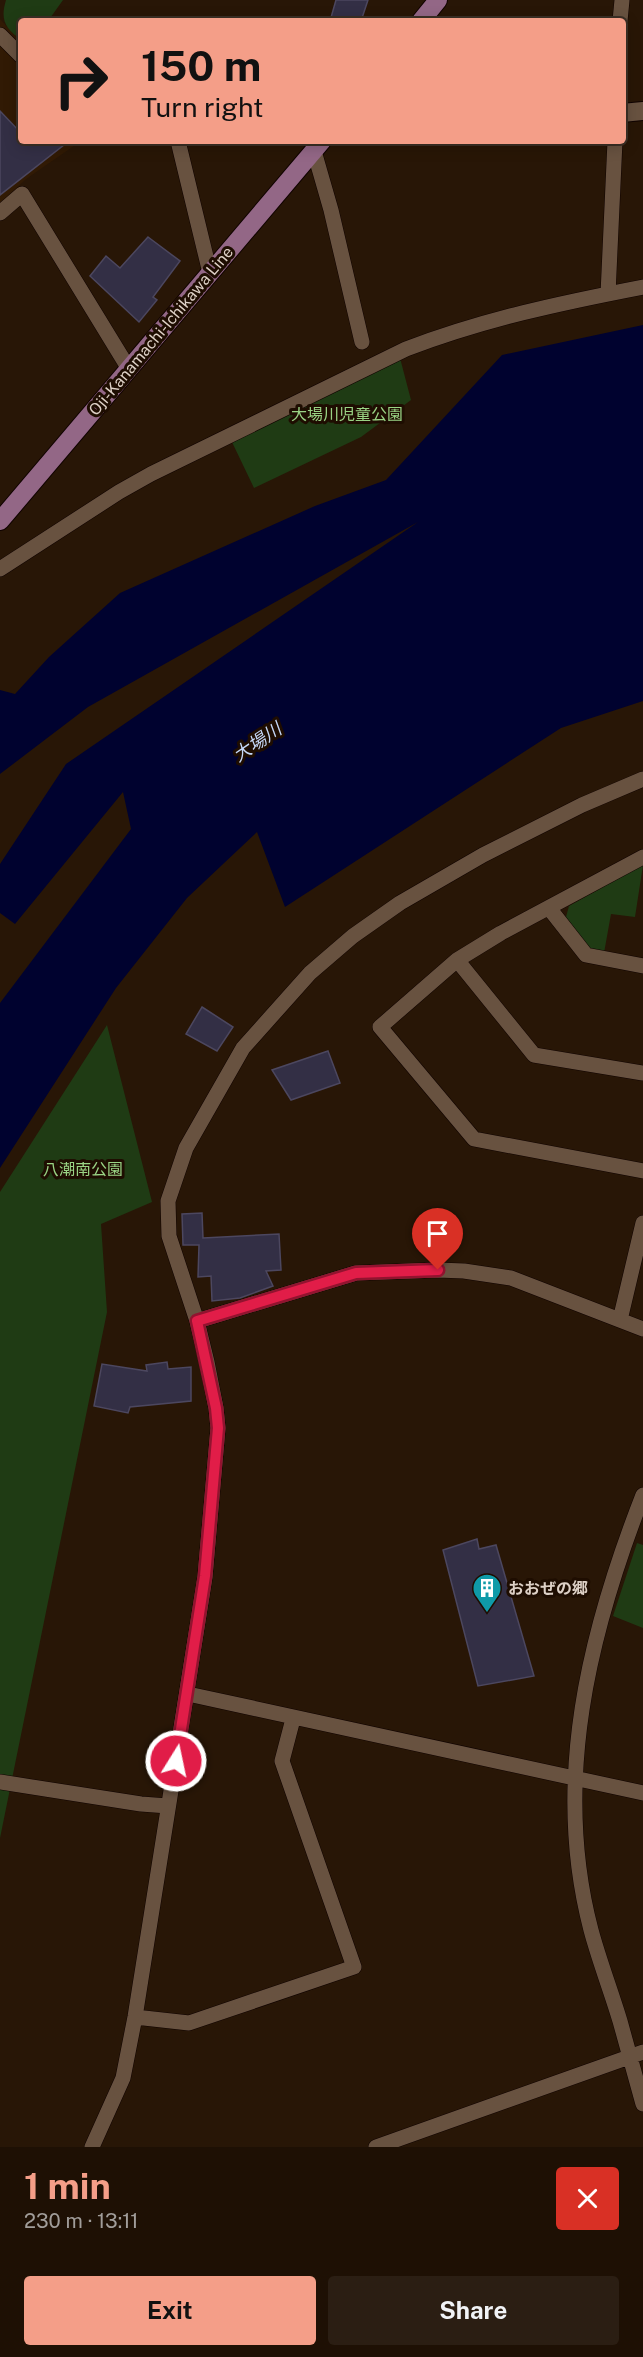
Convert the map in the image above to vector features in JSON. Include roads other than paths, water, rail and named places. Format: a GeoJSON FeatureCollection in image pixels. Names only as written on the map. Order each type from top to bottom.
{"type":"FeatureCollection","features":[{"type":"Feature","properties":{"kind":"main road"},"geometry":{"type":"LineString","coordinates":[[423,18],[438,0]]}},
{"type":"Feature","properties":{"kind":"main road","name":"Oji-Kanamachi-Ichikawa Line"},"geometry":{"type":"LineString","coordinates":[[0,521],[318,146]]}},
{"type":"Feature","properties":{"kind":"street"},"geometry":{"type":"LineString","coordinates":[[620,18],[622,0]]}},
{"type":"Feature","properties":{"kind":"street"},"geometry":{"type":"LineString","coordinates":[[0,35],[18,53]]}},
{"type":"Feature","properties":{"kind":"street"},"geometry":{"type":"LineString","coordinates":[[626,113],[643,111]]}},
{"type":"Feature","properties":{"kind":"street"},"geometry":{"type":"LineString","coordinates":[[179,144],[210,273]]}},
{"type":"Feature","properties":{"kind":"street"},"geometry":{"type":"LineString","coordinates":[[608,294],[615,144]]}},
{"type":"Feature","properties":{"kind":"street"},"geometry":{"type":"LineString","coordinates":[[318,146],[362,342]]}},
{"type":"Feature","properties":{"kind":"street"},"geometry":{"type":"LineString","coordinates":[[0,213],[22,194],[129,369]]}},
{"type":"Feature","properties":{"kind":"street"},"geometry":{"type":"LineString","coordinates":[[0,568],[151,474],[396,353],[442,335],[518,312],[643,287]]}},
{"type":"Feature","properties":{"kind":"street"},"geometry":{"type":"LineString","coordinates":[[92,2147],[123,2078],[188,1694],[205,1576],[218,1428],[214,1396],[197,1321],[169,1236],[168,1201],[186,1148],[243,1048],[310,973],[353,936],[400,903],[483,855],[582,805],[643,779]]}},
{"type":"Feature","properties":{"kind":"street"},"geometry":{"type":"LineString","coordinates":[[643,856],[501,933],[457,960],[380,1027],[474,1139],[643,1171]]}},
{"type":"Feature","properties":{"kind":"street"},"geometry":{"type":"LineString","coordinates":[[549,908],[586,956],[643,966]]}},
{"type":"Feature","properties":{"kind":"street"},"geometry":{"type":"LineString","coordinates":[[457,960],[534,1055],[643,1073]]}},
{"type":"Feature","properties":{"kind":"street"},"geometry":{"type":"LineString","coordinates":[[620,1320],[643,1223]]}},
{"type":"Feature","properties":{"kind":"street"},"geometry":{"type":"LineString","coordinates":[[197,1321],[356,1273],[464,1270],[511,1278],[643,1329]]}},
{"type":"Feature","properties":{"kind":"street"},"geometry":{"type":"LineString","coordinates":[[642,1500],[609,1590],[593,1647],[576,1744],[575,1778],[577,1838],[591,1929],[637,2054],[633,2070],[643,2104]]}},
{"type":"Feature","properties":{"kind":"street"},"geometry":{"type":"LineString","coordinates":[[188,1694],[293,1719],[643,1793]]}},
{"type":"Feature","properties":{"kind":"street"},"geometry":{"type":"LineString","coordinates":[[135,2017],[189,2023],[354,1967],[282,1761],[293,1719]]}},
{"type":"Feature","properties":{"kind":"street"},"geometry":{"type":"LineString","coordinates":[[0,1782],[141,1804],[168,1806]]}},
{"type":"Feature","properties":{"kind":"street"},"geometry":{"type":"LineString","coordinates":[[376,2147],[637,2054]]}},
{"type":"Feature","properties":{"kind":"water","name":"大場川"},"geometry":{"type":"Polygon","coordinates":[[[643,325],[643,701],[561,728],[285,907],[257,832],[187,898],[116,988],[0,1168],[0,1003],[131,829],[123,792],[15,924],[0,913],[0,864],[66,764],[418,522],[88,707],[0,774],[0,690],[15,694],[49,657],[120,593],[315,506],[386,480],[502,355],[643,325]]]}},
{"type":"Feature","properties":{"kind":"place","name":"おおぜの郷"},"geometry":{"type":"Point","coordinates":[487,1614]}},
{"type":"Feature","properties":{"kind":"park label","name":"大場川児童公園"},"geometry":{"type":"Point","coordinates":[347,414]}},
{"type":"Feature","properties":{"kind":"park label","name":"八潮南公園"},"geometry":{"type":"Point","coordinates":[83,1169]}}]}
